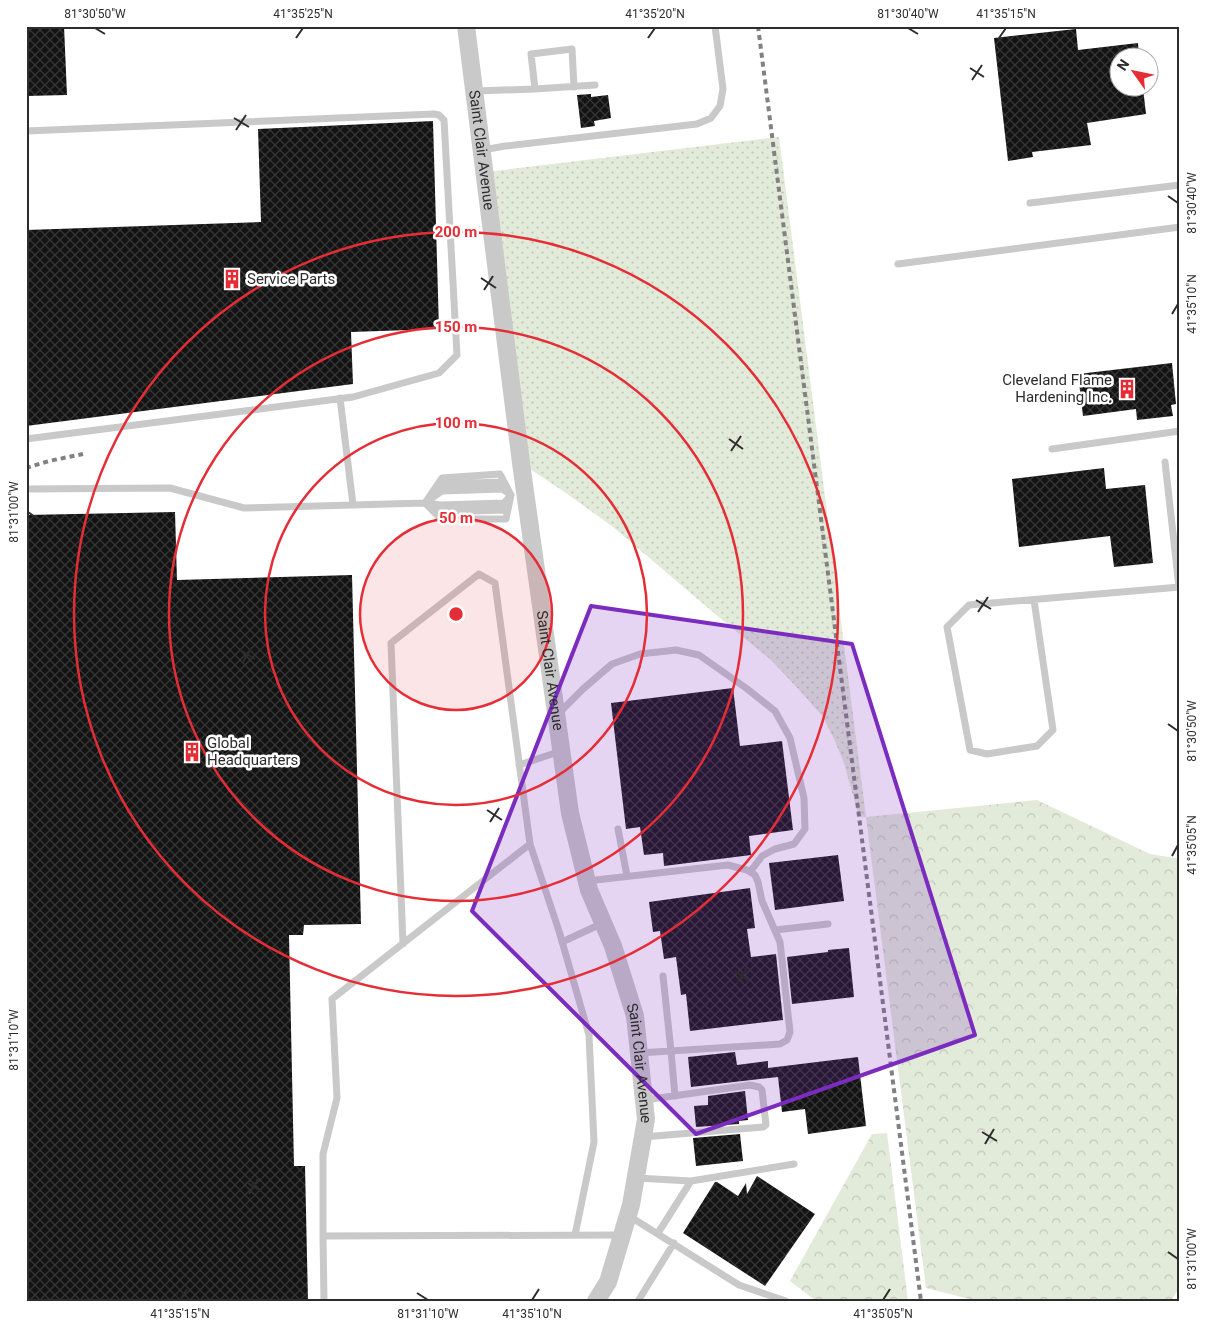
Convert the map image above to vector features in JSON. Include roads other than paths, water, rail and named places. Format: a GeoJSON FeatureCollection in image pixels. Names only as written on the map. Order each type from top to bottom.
{"type":"FeatureCollection","features":[{"type":"Feature","properties":{"kind":"street","name":"Saint Clair Avenue"},"geometry":{"type":"LineString","coordinates":[[466,26],[483,150],[518,494],[562,751],[570,813],[589,890],[613,946],[635,1016],[646,1119],[631,1205],[608,1282],[596,1301]]}},
{"type":"Feature","properties":{"kind":"lane"},"geometry":{"type":"LineString","coordinates":[[483,150],[684,126],[698,124],[711,118],[720,106],[723,89],[715,26]]}},
{"type":"Feature","properties":{"kind":"lane"},"geometry":{"type":"LineString","coordinates":[[535,89],[531,54],[572,50],[574,87]]}},
{"type":"Feature","properties":{"kind":"lane"},"geometry":{"type":"LineString","coordinates":[[475,91],[595,85]]}},
{"type":"Feature","properties":{"kind":"lane"},"geometry":{"type":"LineString","coordinates":[[26,131],[434,114],[442,118],[444,120],[457,355],[439,373],[353,396],[26,439]]}},
{"type":"Feature","properties":{"kind":"lane"},"geometry":{"type":"LineString","coordinates":[[1030,203],[1180,185]]}},
{"type":"Feature","properties":{"kind":"lane"},"geometry":{"type":"LineString","coordinates":[[898,264],[1180,227]]}},
{"type":"Feature","properties":{"kind":"lane"},"geometry":{"type":"LineString","coordinates":[[340,398],[353,505]]}},
{"type":"Feature","properties":{"kind":"lane"},"geometry":{"type":"LineString","coordinates":[[1052,449],[1180,431]]}},
{"type":"Feature","properties":{"kind":"lane"},"geometry":{"type":"LineString","coordinates":[[1034,600],[1053,730],[1037,746],[987,754],[970,750],[947,627],[969,605],[1179,587],[1165,462]]}},
{"type":"Feature","properties":{"kind":"lane"},"geometry":{"type":"LineString","coordinates":[[425,503],[442,478],[500,474],[518,494]]}},
{"type":"Feature","properties":{"kind":"lane"},"geometry":{"type":"LineString","coordinates":[[26,489],[170,488],[244,508],[425,503],[441,505],[504,503],[518,494]]}},
{"type":"Feature","properties":{"kind":"lane"},"geometry":{"type":"LineString","coordinates":[[425,503],[442,491],[502,489],[518,494]]}},
{"type":"Feature","properties":{"kind":"lane"},"geometry":{"type":"LineString","coordinates":[[425,503],[441,520],[506,519],[518,494]]}},
{"type":"Feature","properties":{"kind":"lane"},"geometry":{"type":"LineString","coordinates":[[403,944],[391,642],[480,574],[495,583],[530,844],[562,942],[589,1035],[594,1142],[575,1236]]}},
{"type":"Feature","properties":{"kind":"lane"},"geometry":{"type":"LineString","coordinates":[[556,715],[612,664],[640,654],[676,650],[699,655],[775,711],[790,738],[804,798],[805,828],[794,844],[775,849],[762,856],[750,872]]}},
{"type":"Feature","properties":{"kind":"lane"},"geometry":{"type":"LineString","coordinates":[[519,765],[562,751]]}},
{"type":"Feature","properties":{"kind":"lane"},"geometry":{"type":"LineString","coordinates":[[618,828],[626,876]]}},
{"type":"Feature","properties":{"kind":"lane"},"geometry":{"type":"LineString","coordinates":[[324,1301],[323,1154],[337,1098],[332,999],[530,844]]}},
{"type":"Feature","properties":{"kind":"lane"},"geometry":{"type":"LineString","coordinates":[[587,881],[728,865],[755,875],[762,901],[780,942],[790,1032],[787,1040],[780,1044],[639,1053]]}},
{"type":"Feature","properties":{"kind":"lane"},"geometry":{"type":"LineString","coordinates":[[562,942],[603,923]]}},
{"type":"Feature","properties":{"kind":"lane"},"geometry":{"type":"LineString","coordinates":[[775,930],[828,924]]}},
{"type":"Feature","properties":{"kind":"lane"},"geometry":{"type":"LineString","coordinates":[[663,976],[674,1096]]}},
{"type":"Feature","properties":{"kind":"lane"},"geometry":{"type":"LineString","coordinates":[[643,1138],[764,1127],[766,1125],[762,1090],[759,1087],[750,1085],[644,1101]]}},
{"type":"Feature","properties":{"kind":"lane"},"geometry":{"type":"LineString","coordinates":[[636,1178],[691,1181],[794,1164]]}},
{"type":"Feature","properties":{"kind":"lane"},"geometry":{"type":"LineString","coordinates":[[658,1233],[691,1181]]}},
{"type":"Feature","properties":{"kind":"lane"},"geometry":{"type":"LineString","coordinates":[[628,1215],[739,1285],[786,1301]]}},
{"type":"Feature","properties":{"kind":"lane"},"geometry":{"type":"LineString","coordinates":[[323,1236],[622,1235]]}},
{"type":"Feature","properties":{"kind":"lane"},"geometry":{"type":"LineString","coordinates":[[638,1301],[674,1243]]}},
{"type":"Feature","properties":{"kind":"railway"},"geometry":{"type":"LineString","coordinates":[[758,26],[921,1301]]}},
{"type":"Feature","properties":{"kind":"railway"},"geometry":{"type":"LineString","coordinates":[[26,468],[83,454]]}},
{"type":"Feature","properties":{"kind":"place","name":"Service Parts"},"geometry":{"type":"Point","coordinates":[232,279]}},
{"type":"Feature","properties":{"kind":"place","name":"Cleveland Flame Hardening Inc."},"geometry":{"type":"Point","coordinates":[1127,389]}},
{"type":"Feature","properties":{"kind":"place","name":"Global Headquarters"},"geometry":{"type":"Point","coordinates":[192,752]}}]}
